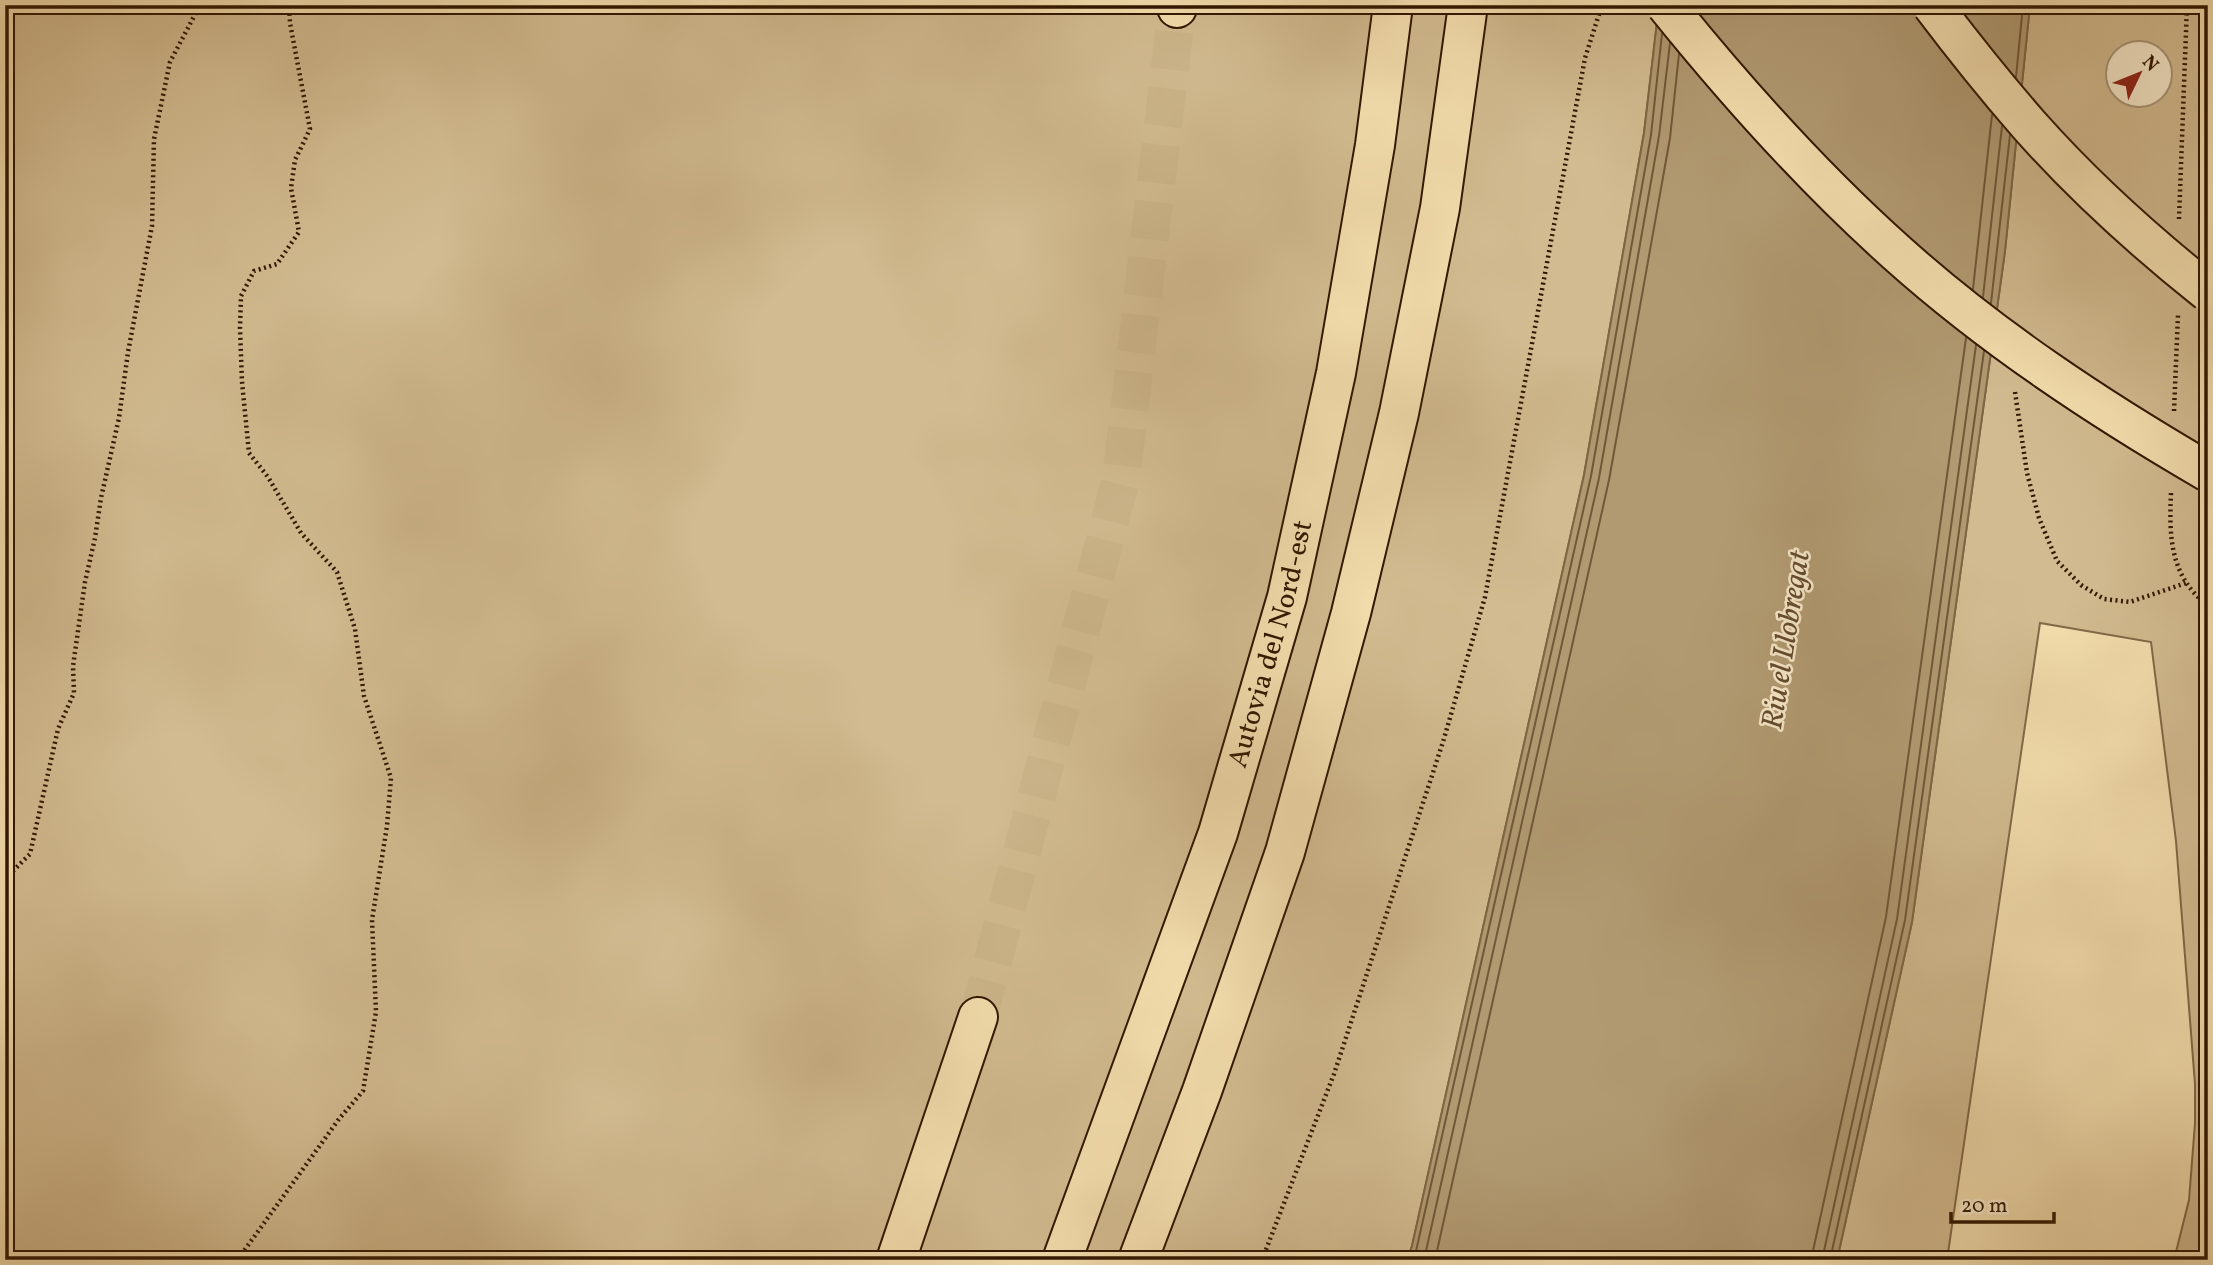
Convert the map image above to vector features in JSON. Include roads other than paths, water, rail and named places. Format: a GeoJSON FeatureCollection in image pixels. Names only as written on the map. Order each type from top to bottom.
{"type":"FeatureCollection","features":[{"type":"Feature","properties":{"kind":"main road","name":"Autovia del Nord-est"},"geometry":{"type":"LineString","coordinates":[[1062,1260],[1218,833],[1287,597],[1336,373],[1375,145],[1392,5]]}},
{"type":"Feature","properties":{"kind":"main road"},"geometry":{"type":"LineString","coordinates":[[1138,1260],[1202,1091],[1285,852],[1351,613],[1399,413],[1440,208],[1468,5]]}},
{"type":"Feature","properties":{"kind":"main road"},"geometry":{"type":"LineString","coordinates":[[1666,5],[1761,118],[1897,253],[1972,315],[2055,377],[2144,435],[2208,472]]}},
{"type":"Feature","properties":{"kind":"main road"},"geometry":{"type":"LineString","coordinates":[[1931,5],[2030,125],[2094,193],[2164,257],[2208,292]]}},
{"type":"Feature","properties":{"kind":"main road"},"geometry":{"type":"LineString","coordinates":[[896,1260],[978,1017]]}},
{"type":"Feature","properties":{"kind":"water","name":"Riu el Llobregat"},"geometry":{"type":"Polygon","coordinates":[[[1659,5],[2030,5],[2005,251],[1912,922],[1837,1260],[1407,1260],[1584,475],[1644,133],[1659,5]]]}},
{"type":"Feature","properties":{"kind":"tunnel"},"geometry":{"type":"LineString","coordinates":[[978,1017],[1121,479],[1177,8]]}}]}
